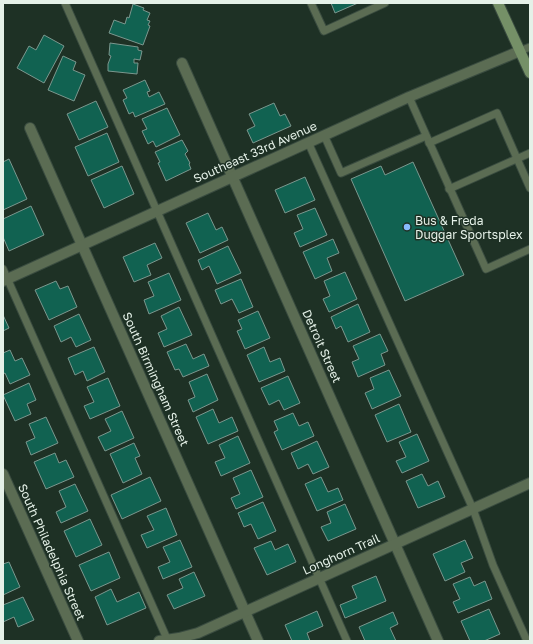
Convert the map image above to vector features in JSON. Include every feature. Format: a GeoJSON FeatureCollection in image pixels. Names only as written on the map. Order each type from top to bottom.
{"type":"FeatureCollection","features":[{"type":"Feature","properties":{"kind":"main road"},"geometry":{"type":"LineString","coordinates":[[498,3],[530,73]]}},
{"type":"Feature","properties":{"kind":"street","name":"Southeast 33rd Avenue"},"geometry":{"type":"LineString","coordinates":[[5,280],[409,97],[520,51]]}},
{"type":"Feature","properties":{"kind":"street","name":"Detroit Street"},"geometry":{"type":"LineString","coordinates":[[182,62],[396,543],[438,641]]}},
{"type":"Feature","properties":{"kind":"street","name":"South Birmingham Street"},"geometry":{"type":"LineString","coordinates":[[30,128],[258,641]]}},
{"type":"Feature","properties":{"kind":"street","name":"South Philadelphia Street"},"geometry":{"type":"LineString","coordinates":[[3,474],[78,641]]}},
{"type":"Feature","properties":{"kind":"street","name":"Longhorn Trail"},"geometry":{"type":"LineString","coordinates":[[165,641],[198,633],[530,483]]}},
{"type":"Feature","properties":{"kind":"lane"},"geometry":{"type":"LineString","coordinates":[[65,3],[347,641]]}},
{"type":"Feature","properties":{"kind":"lane"},"geometry":{"type":"LineString","coordinates":[[311,3],[324,31],[386,3]]}},
{"type":"Feature","properties":{"kind":"lane"},"geometry":{"type":"LineString","coordinates":[[520,51],[530,47]]}},
{"type":"Feature","properties":{"kind":"lane"},"geometry":{"type":"LineString","coordinates":[[409,97],[486,269],[530,249]]}},
{"type":"Feature","properties":{"kind":"lane"},"geometry":{"type":"LineString","coordinates":[[324,135],[341,173],[497,113],[530,188]]}},
{"type":"Feature","properties":{"kind":"lane"},"geometry":{"type":"LineString","coordinates":[[308,142],[472,508],[493,565],[527,641]]}},
{"type":"Feature","properties":{"kind":"lane"},"geometry":{"type":"LineString","coordinates":[[449,188],[530,153]]}},
{"type":"Feature","properties":{"kind":"lane"},"geometry":{"type":"LineString","coordinates":[[3,269],[5,280],[165,641]]}},
{"type":"Feature","properties":{"kind":"building"},"geometry":{"type":"Polygon","coordinates":[[[331,3],[358,3],[335,13],[331,3]]]}},
{"type":"Feature","properties":{"kind":"building"},"geometry":{"type":"Polygon","coordinates":[[[133,4],[144,8],[143,10],[150,13],[147,20],[150,21],[148,25],[150,26],[143,45],[109,33],[114,20],[125,24],[127,17],[129,18],[133,4]]]}},
{"type":"Feature","properties":{"kind":"building"},"geometry":{"type":"Polygon","coordinates":[[[44,35],[64,46],[44,83],[17,68],[29,46],[36,50],[44,35]]]}},
{"type":"Feature","properties":{"kind":"building"},"geometry":{"type":"Polygon","coordinates":[[[110,43],[138,47],[138,50],[142,51],[140,60],[134,59],[134,63],[138,63],[137,74],[108,71],[108,64],[111,56],[109,55],[110,43]]]}},
{"type":"Feature","properties":{"kind":"building"},"geometry":{"type":"Polygon","coordinates":[[[63,56],[76,62],[73,70],[85,75],[74,101],[48,90],[63,56]]]}},
{"type":"Feature","properties":{"kind":"building"},"geometry":{"type":"Polygon","coordinates":[[[145,80],[150,91],[147,92],[149,97],[159,92],[165,104],[135,117],[133,112],[129,114],[123,100],[127,98],[123,90],[145,80]]]}},
{"type":"Feature","properties":{"kind":"building"},"geometry":{"type":"Polygon","coordinates":[[[96,101],[108,127],[79,140],[67,114],[96,101]]]}},
{"type":"Feature","properties":{"kind":"building"},"geometry":{"type":"Polygon","coordinates":[[[274,103],[280,116],[285,114],[291,126],[253,143],[247,130],[255,126],[249,114],[274,103]]]}},
{"type":"Feature","properties":{"kind":"building"},"geometry":{"type":"Polygon","coordinates":[[[167,108],[180,135],[156,147],[153,141],[148,144],[142,131],[147,129],[142,119],[167,108]]]}},
{"type":"Feature","properties":{"kind":"building"},"geometry":{"type":"Polygon","coordinates":[[[107,133],[119,162],[88,176],[75,147],[107,133]]]}},
{"type":"Feature","properties":{"kind":"building"},"geometry":{"type":"Polygon","coordinates":[[[182,140],[188,151],[185,154],[190,163],[191,169],[166,181],[155,152],[182,140]]]}},
{"type":"Feature","properties":{"kind":"building"},"geometry":{"type":"Polygon","coordinates":[[[9,159],[27,199],[3,210],[3,162],[9,159]]]}},
{"type":"Feature","properties":{"kind":"building","name":"Bus & Freda Duggar Sportsplex"},"geometry":{"type":"Polygon","coordinates":[[[413,162],[464,275],[405,301],[351,179],[381,166],[385,175],[413,162]]]}},
{"type":"Feature","properties":{"kind":"building"},"geometry":{"type":"Polygon","coordinates":[[[122,166],[134,194],[104,208],[91,180],[122,166]]]}},
{"type":"Feature","properties":{"kind":"building"},"geometry":{"type":"Polygon","coordinates":[[[305,177],[315,200],[285,213],[275,190],[305,177]]]}},
{"type":"Feature","properties":{"kind":"building"},"geometry":{"type":"Polygon","coordinates":[[[31,206],[44,235],[9,251],[3,237],[3,219],[31,206]]]}},
{"type":"Feature","properties":{"kind":"building"},"geometry":{"type":"Polygon","coordinates":[[[315,208],[327,235],[300,247],[294,233],[303,229],[297,215],[315,208]]]}},
{"type":"Feature","properties":{"kind":"building"},"geometry":{"type":"Polygon","coordinates":[[[208,213],[216,230],[222,227],[228,240],[200,253],[186,223],[208,213]]]}},
{"type":"Feature","properties":{"kind":"building"},"geometry":{"type":"Polygon","coordinates":[[[333,239],[339,253],[327,258],[332,271],[315,279],[303,252],[333,239]]]}},
{"type":"Feature","properties":{"kind":"building"},"geometry":{"type":"Polygon","coordinates":[[[155,243],[162,258],[147,265],[151,275],[134,282],[123,257],[155,243]]]}},
{"type":"Feature","properties":{"kind":"building"},"geometry":{"type":"Polygon","coordinates":[[[228,246],[241,273],[217,284],[209,266],[202,270],[198,260],[228,246]]]}},
{"type":"Feature","properties":{"kind":"building"},"geometry":{"type":"Polygon","coordinates":[[[345,272],[357,299],[329,312],[323,299],[330,296],[324,281],[345,272]]]}},
{"type":"Feature","properties":{"kind":"building"},"geometry":{"type":"Polygon","coordinates":[[[169,273],[181,300],[149,314],[144,300],[154,296],[148,282],[169,273]]]}},
{"type":"Feature","properties":{"kind":"building"},"geometry":{"type":"Polygon","coordinates":[[[241,279],[253,307],[239,313],[232,299],[221,304],[215,290],[241,279]]]}},
{"type":"Feature","properties":{"kind":"building"},"geometry":{"type":"Polygon","coordinates":[[[56,281],[60,289],[68,286],[77,307],[49,320],[35,290],[56,281]]]}},
{"type":"Feature","properties":{"kind":"building"},"geometry":{"type":"Polygon","coordinates":[[[358,304],[370,332],[348,342],[341,326],[336,329],[331,317],[358,304]]]}},
{"type":"Feature","properties":{"kind":"building"},"geometry":{"type":"Polygon","coordinates":[[[179,307],[192,335],[164,347],[158,333],[167,329],[161,316],[179,307]]]}},
{"type":"Feature","properties":{"kind":"building"},"geometry":{"type":"Polygon","coordinates":[[[258,311],[270,338],[245,349],[237,331],[242,329],[238,320],[258,311]]]}},
{"type":"Feature","properties":{"kind":"building"},"geometry":{"type":"Polygon","coordinates":[[[79,314],[91,340],[76,347],[71,337],[61,342],[54,326],[79,314]]]}},
{"type":"Feature","properties":{"kind":"building"},"geometry":{"type":"Polygon","coordinates":[[[3,315],[9,328],[3,331],[3,315]]]}},
{"type":"Feature","properties":{"kind":"building"},"geometry":{"type":"Polygon","coordinates":[[[380,334],[388,351],[381,354],[385,365],[358,377],[352,362],[359,359],[353,346],[380,334]]]}},
{"type":"Feature","properties":{"kind":"building"},"geometry":{"type":"Polygon","coordinates":[[[186,344],[193,359],[204,354],[209,366],[183,377],[179,369],[175,370],[167,352],[186,344]]]}},
{"type":"Feature","properties":{"kind":"building"},"geometry":{"type":"Polygon","coordinates":[[[94,347],[105,372],[87,381],[83,371],[75,375],[68,358],[94,347]]]}},
{"type":"Feature","properties":{"kind":"building"},"geometry":{"type":"Polygon","coordinates":[[[264,347],[270,362],[280,358],[285,371],[259,382],[247,355],[264,347]]]}},
{"type":"Feature","properties":{"kind":"building"},"geometry":{"type":"Polygon","coordinates":[[[10,350],[15,361],[22,358],[30,375],[10,384],[5,373],[3,374],[3,353],[10,350]]]}},
{"type":"Feature","properties":{"kind":"building"},"geometry":{"type":"Polygon","coordinates":[[[389,370],[401,396],[372,409],[365,393],[374,389],[370,378],[389,370]]]}},
{"type":"Feature","properties":{"kind":"building"},"geometry":{"type":"Polygon","coordinates":[[[207,374],[218,400],[193,412],[188,400],[195,397],[189,382],[207,374]]]}},
{"type":"Feature","properties":{"kind":"building"},"geometry":{"type":"Polygon","coordinates":[[[288,376],[300,403],[284,410],[279,400],[269,405],[261,388],[288,376]]]}},
{"type":"Feature","properties":{"kind":"building"},"geometry":{"type":"Polygon","coordinates":[[[108,378],[120,406],[90,419],[84,406],[94,402],[87,387],[108,378]]]}},
{"type":"Feature","properties":{"kind":"building"},"geometry":{"type":"Polygon","coordinates":[[[29,383],[36,400],[27,404],[31,414],[15,421],[3,395],[29,383]]]}},
{"type":"Feature","properties":{"kind":"building"},"geometry":{"type":"Polygon","coordinates":[[[399,404],[411,432],[387,442],[375,415],[399,404]]]}},
{"type":"Feature","properties":{"kind":"building"},"geometry":{"type":"Polygon","coordinates":[[[213,409],[219,423],[232,417],[238,431],[208,444],[196,417],[213,409]]]}},
{"type":"Feature","properties":{"kind":"building"},"geometry":{"type":"Polygon","coordinates":[[[122,411],[134,438],[105,451],[98,437],[111,431],[105,419],[122,411]]]}},
{"type":"Feature","properties":{"kind":"building"},"geometry":{"type":"Polygon","coordinates":[[[293,413],[299,426],[308,422],[314,436],[282,450],[274,432],[278,430],[274,421],[293,413]]]}},
{"type":"Feature","properties":{"kind":"building"},"geometry":{"type":"Polygon","coordinates":[[[46,417],[58,443],[31,455],[26,442],[35,438],[29,424],[46,417]]]}},
{"type":"Feature","properties":{"kind":"building"},"geometry":{"type":"Polygon","coordinates":[[[417,434],[429,461],[402,473],[396,461],[406,457],[399,442],[417,434]]]}},
{"type":"Feature","properties":{"kind":"building"},"geometry":{"type":"Polygon","coordinates":[[[238,436],[250,463],[221,476],[215,462],[225,458],[219,445],[238,436]]]}},
{"type":"Feature","properties":{"kind":"building"},"geometry":{"type":"Polygon","coordinates":[[[317,441],[329,467],[313,474],[308,464],[298,469],[291,453],[317,441]]]}},
{"type":"Feature","properties":{"kind":"building"},"geometry":{"type":"Polygon","coordinates":[[[134,443],[140,456],[135,458],[142,474],[123,483],[110,454],[134,443]]]}},
{"type":"Feature","properties":{"kind":"building"},"geometry":{"type":"Polygon","coordinates":[[[55,453],[59,463],[66,460],[74,477],[46,489],[34,462],[55,453]]]}},
{"type":"Feature","properties":{"kind":"building"},"geometry":{"type":"Polygon","coordinates":[[[251,470],[263,497],[236,509],[231,498],[240,494],[233,478],[251,470]]]}},
{"type":"Feature","properties":{"kind":"building"},"geometry":{"type":"Polygon","coordinates":[[[422,474],[428,486],[438,481],[445,497],[418,508],[406,481],[422,474]]]}},
{"type":"Feature","properties":{"kind":"building"},"geometry":{"type":"Polygon","coordinates":[[[150,477],[161,501],[122,519],[111,495],[150,477]]]}},
{"type":"Feature","properties":{"kind":"building"},"geometry":{"type":"Polygon","coordinates":[[[321,477],[328,492],[338,488],[343,500],[317,511],[305,484],[321,477]]]}},
{"type":"Feature","properties":{"kind":"building"},"geometry":{"type":"Polygon","coordinates":[[[75,484],[88,511],[61,523],[56,512],[66,507],[59,491],[75,484]]]}},
{"type":"Feature","properties":{"kind":"building"},"geometry":{"type":"Polygon","coordinates":[[[263,502],[276,531],[258,539],[251,524],[244,527],[238,513],[263,502]]]}},
{"type":"Feature","properties":{"kind":"building"},"geometry":{"type":"Polygon","coordinates":[[[345,504],[356,529],[328,541],[321,527],[331,523],[327,512],[345,504]]]}},
{"type":"Feature","properties":{"kind":"building"},"geometry":{"type":"Polygon","coordinates":[[[166,508],[177,535],[147,548],[141,535],[154,530],[147,516],[166,508]]]}},
{"type":"Feature","properties":{"kind":"building"},"geometry":{"type":"Polygon","coordinates":[[[90,519],[102,545],[76,557],[64,531],[90,519]]]}},
{"type":"Feature","properties":{"kind":"building"},"geometry":{"type":"Polygon","coordinates":[[[180,540],[192,567],[163,579],[158,567],[170,562],[163,547],[180,540]]]}},
{"type":"Feature","properties":{"kind":"building"},"geometry":{"type":"Polygon","coordinates":[[[465,540],[473,558],[461,563],[465,572],[445,581],[433,554],[465,540]]]}},
{"type":"Feature","properties":{"kind":"building"},"geometry":{"type":"Polygon","coordinates":[[[271,541],[275,550],[288,544],[296,562],[267,575],[254,548],[271,541]]]}},
{"type":"Feature","properties":{"kind":"building"},"geometry":{"type":"Polygon","coordinates":[[[109,552],[120,578],[91,591],[79,565],[109,552]]]}},
{"type":"Feature","properties":{"kind":"building"},"geometry":{"type":"Polygon","coordinates":[[[9,562],[20,587],[3,595],[3,564],[9,562]]]}},
{"type":"Feature","properties":{"kind":"building"},"geometry":{"type":"Polygon","coordinates":[[[194,572],[205,596],[174,609],[167,595],[183,588],[179,579],[194,572]]]}},
{"type":"Feature","properties":{"kind":"building"},"geometry":{"type":"Polygon","coordinates":[[[376,576],[386,601],[345,618],[340,605],[357,598],[352,586],[376,576]]]}},
{"type":"Feature","properties":{"kind":"building"},"geometry":{"type":"Polygon","coordinates":[[[470,577],[474,586],[485,581],[492,599],[458,613],[453,602],[460,599],[453,584],[470,577]]]}},
{"type":"Feature","properties":{"kind":"building"},"geometry":{"type":"Polygon","coordinates":[[[111,589],[117,602],[139,592],[146,608],[107,625],[95,597],[111,589]]]}},
{"type":"Feature","properties":{"kind":"building"},"geometry":{"type":"Polygon","coordinates":[[[23,597],[34,620],[18,627],[14,617],[3,622],[3,605],[23,597]]]}},
{"type":"Feature","properties":{"kind":"building"},"geometry":{"type":"Polygon","coordinates":[[[489,609],[500,634],[484,641],[470,641],[461,621],[489,609]]]}},
{"type":"Feature","properties":{"kind":"building"},"geometry":{"type":"Polygon","coordinates":[[[317,611],[323,626],[307,633],[310,641],[292,641],[285,625],[317,611]]]}},
{"type":"Feature","properties":{"kind":"building"},"geometry":{"type":"Polygon","coordinates":[[[393,612],[398,624],[390,628],[396,641],[365,641],[359,627],[393,612]]]}},
{"type":"Feature","properties":{"kind":"place","name":"Bus & Freda Duggar Sportsplex"},"geometry":{"type":"Point","coordinates":[407,227]}}]}
